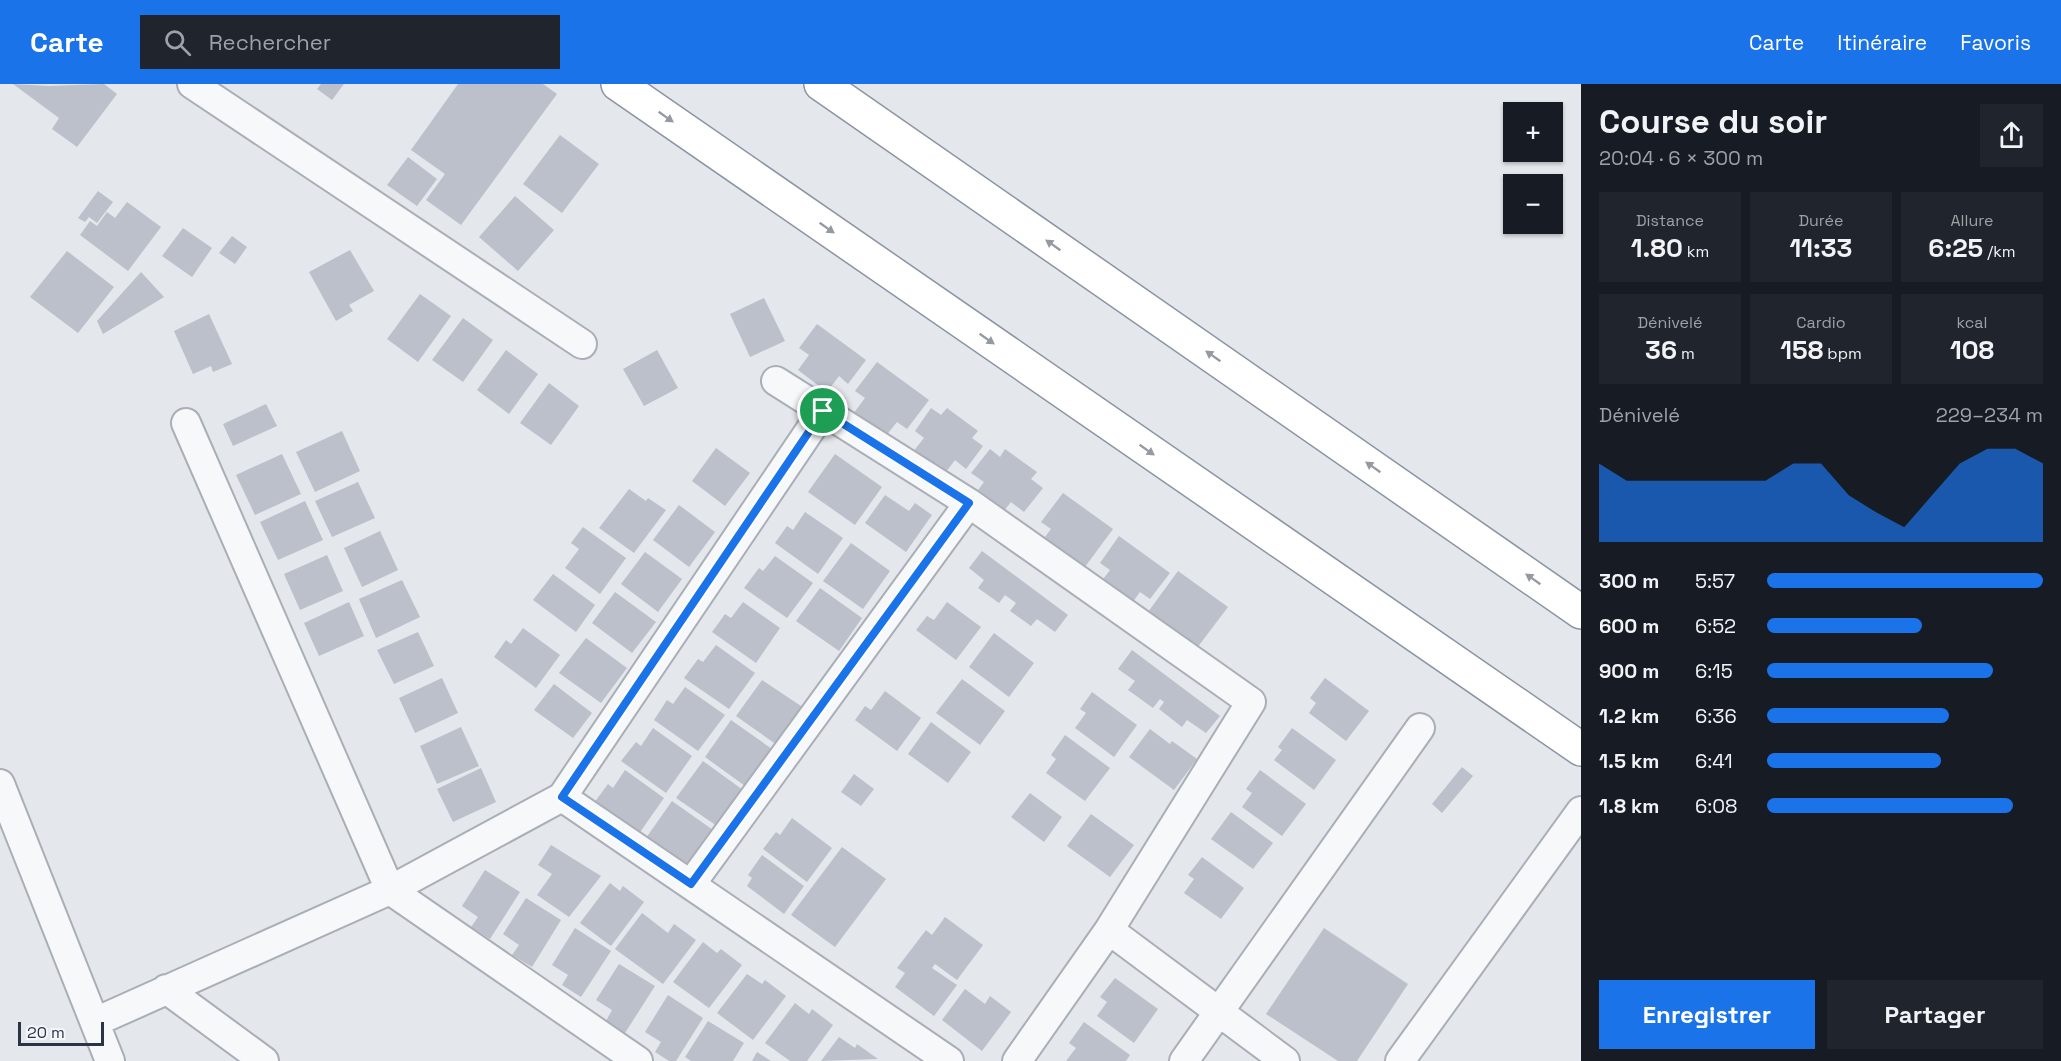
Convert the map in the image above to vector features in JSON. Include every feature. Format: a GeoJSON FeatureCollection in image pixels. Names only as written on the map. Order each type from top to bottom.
{"type":"FeatureCollection","features":[{"type":"Feature","properties":{"kind":"highway"},"geometry":{"type":"LineString","coordinates":[[618,84],[1581,748]]}},
{"type":"Feature","properties":{"kind":"highway"},"geometry":{"type":"LineString","coordinates":[[821,84],[1581,612]]}},
{"type":"Feature","properties":{"kind":"street"},"geometry":{"type":"LineString","coordinates":[[192,84],[582,344]]}},
{"type":"Feature","properties":{"kind":"street"},"geometry":{"type":"LineString","coordinates":[[776,381],[969,503],[1251,702],[1109,930],[1017,1061]]}},
{"type":"Feature","properties":{"kind":"street"},"geometry":{"type":"LineString","coordinates":[[95,1022],[390,890],[562,797],[823,411]]}},
{"type":"Feature","properties":{"kind":"street"},"geometry":{"type":"LineString","coordinates":[[186,423],[390,890],[638,1061]]}},
{"type":"Feature","properties":{"kind":"street"},"geometry":{"type":"LineString","coordinates":[[691,884],[969,503]]}},
{"type":"Feature","properties":{"kind":"street"},"geometry":{"type":"LineString","coordinates":[[1184,1061],[1420,728]]}},
{"type":"Feature","properties":{"kind":"street"},"geometry":{"type":"LineString","coordinates":[[0,784],[110,1061]]}},
{"type":"Feature","properties":{"kind":"street"},"geometry":{"type":"LineString","coordinates":[[562,797],[949,1061]]}},
{"type":"Feature","properties":{"kind":"street"},"geometry":{"type":"LineString","coordinates":[[1400,1061],[1581,811]]}},
{"type":"Feature","properties":{"kind":"street"},"geometry":{"type":"LineString","coordinates":[[1109,930],[1285,1061]]}},
{"type":"Feature","properties":{"kind":"street"},"geometry":{"type":"LineString","coordinates":[[166,989],[264,1061]]}},
{"type":"Feature","properties":{"kind":"building"},"geometry":{"type":"Polygon","coordinates":[[[13,84],[49,86],[104,84],[117,94],[77,147],[52,129],[59,118],[13,84]]]}},
{"type":"Feature","properties":{"kind":"building"},"geometry":{"type":"Polygon","coordinates":[[[321,84],[344,84],[332,100],[317,89],[321,84]]]}},
{"type":"Feature","properties":{"kind":"building"},"geometry":{"type":"Polygon","coordinates":[[[458,84],[543,84],[557,94],[461,225],[426,200],[445,174],[411,150],[458,84]]]}},
{"type":"Feature","properties":{"kind":"building"},"geometry":{"type":"Polygon","coordinates":[[[560,135],[599,164],[562,213],[523,184],[560,135]]]}},
{"type":"Feature","properties":{"kind":"building"},"geometry":{"type":"Polygon","coordinates":[[[408,157],[437,179],[417,206],[387,185],[408,157]]]}},
{"type":"Feature","properties":{"kind":"building"},"geometry":{"type":"Polygon","coordinates":[[[98,191],[113,202],[97,223],[89,217],[85,222],[78,218],[98,191]]]}},
{"type":"Feature","properties":{"kind":"building"},"geometry":{"type":"Polygon","coordinates":[[[515,196],[554,230],[518,271],[479,237],[515,196]]]}},
{"type":"Feature","properties":{"kind":"building"},"geometry":{"type":"Polygon","coordinates":[[[127,202],[161,227],[128,271],[80,235],[90,221],[97,226],[107,212],[115,218],[127,202]]]}},
{"type":"Feature","properties":{"kind":"building"},"geometry":{"type":"Polygon","coordinates":[[[183,228],[212,248],[192,277],[162,256],[183,228]]]}},
{"type":"Feature","properties":{"kind":"building"},"geometry":{"type":"Polygon","coordinates":[[[232,236],[247,247],[235,264],[219,253],[232,236]]]}},
{"type":"Feature","properties":{"kind":"building"},"geometry":{"type":"Polygon","coordinates":[[[350,250],[374,291],[349,305],[353,311],[336,321],[309,272],[350,250]]]}},
{"type":"Feature","properties":{"kind":"building"},"geometry":{"type":"Polygon","coordinates":[[[67,251],[114,287],[78,333],[30,297],[67,251]]]}},
{"type":"Feature","properties":{"kind":"building"},"geometry":{"type":"Polygon","coordinates":[[[141,272],[164,297],[103,334],[97,321],[141,272]]]}},
{"type":"Feature","properties":{"kind":"building"},"geometry":{"type":"Polygon","coordinates":[[[420,294],[451,316],[418,362],[387,339],[420,294]]]}},
{"type":"Feature","properties":{"kind":"building"},"geometry":{"type":"Polygon","coordinates":[[[764,298],[785,341],[750,357],[730,314],[764,298]]]}},
{"type":"Feature","properties":{"kind":"building"},"geometry":{"type":"Polygon","coordinates":[[[209,314],[232,364],[213,372],[211,366],[193,374],[174,331],[209,314]]]}},
{"type":"Feature","properties":{"kind":"building"},"geometry":{"type":"Polygon","coordinates":[[[463,318],[493,340],[463,382],[432,360],[463,318]]]}},
{"type":"Feature","properties":{"kind":"building"},"geometry":{"type":"Polygon","coordinates":[[[817,324],[866,360],[848,384],[839,376],[827,392],[798,370],[809,355],[799,348],[817,324]]]}},
{"type":"Feature","properties":{"kind":"building"},"geometry":{"type":"Polygon","coordinates":[[[506,350],[538,374],[509,414],[477,390],[506,350]]]}},
{"type":"Feature","properties":{"kind":"building"},"geometry":{"type":"Polygon","coordinates":[[[657,350],[678,388],[644,406],[623,369],[657,350]]]}},
{"type":"Feature","properties":{"kind":"building"},"geometry":{"type":"Polygon","coordinates":[[[877,362],[929,400],[907,429],[897,422],[885,437],[853,414],[865,398],[855,391],[877,362]]]}},
{"type":"Feature","properties":{"kind":"building"},"geometry":{"type":"Polygon","coordinates":[[[549,383],[579,406],[551,445],[520,423],[549,383]]]}},
{"type":"Feature","properties":{"kind":"building"},"geometry":{"type":"Polygon","coordinates":[[[266,404],[277,426],[233,446],[223,424],[266,404]]]}},
{"type":"Feature","properties":{"kind":"building"},"geometry":{"type":"Polygon","coordinates":[[[931,408],[941,415],[947,408],[978,431],[972,438],[983,446],[966,469],[955,460],[943,476],[912,453],[924,438],[915,431],[931,408]]]}},
{"type":"Feature","properties":{"kind":"building"},"geometry":{"type":"Polygon","coordinates":[[[342,431],[360,471],[315,492],[296,452],[342,431]]]}},
{"type":"Feature","properties":{"kind":"building"},"geometry":{"type":"Polygon","coordinates":[[[716,448],[750,473],[725,506],[692,481],[716,448]]]}},
{"type":"Feature","properties":{"kind":"building"},"geometry":{"type":"Polygon","coordinates":[[[990,449],[1000,457],[1005,449],[1037,472],[1031,479],[1043,488],[1024,512],[1011,502],[1000,516],[973,497],[984,482],[971,473],[990,449]]]}},
{"type":"Feature","properties":{"kind":"building"},"geometry":{"type":"Polygon","coordinates":[[[282,454],[301,494],[255,515],[236,475],[282,454]]]}},
{"type":"Feature","properties":{"kind":"building"},"geometry":{"type":"Polygon","coordinates":[[[835,454],[882,487],[855,525],[808,492],[835,454]]]}},
{"type":"Feature","properties":{"kind":"building"},"geometry":{"type":"Polygon","coordinates":[[[358,482],[375,518],[332,537],[315,501],[358,482]]]}},
{"type":"Feature","properties":{"kind":"building"},"geometry":{"type":"Polygon","coordinates":[[[629,489],[646,501],[648,498],[666,510],[634,553],[599,528],[629,489]]]}},
{"type":"Feature","properties":{"kind":"building"},"geometry":{"type":"Polygon","coordinates":[[[1063,493],[1113,529],[1082,571],[1042,541],[1051,529],[1041,522],[1063,493]]]}},
{"type":"Feature","properties":{"kind":"building"},"geometry":{"type":"Polygon","coordinates":[[[885,495],[909,511],[915,503],[932,515],[906,552],[865,523],[885,495]]]}},
{"type":"Feature","properties":{"kind":"building"},"geometry":{"type":"Polygon","coordinates":[[[305,501],[323,540],[278,560],[260,522],[305,501]]]}},
{"type":"Feature","properties":{"kind":"building"},"geometry":{"type":"Polygon","coordinates":[[[679,505],[715,532],[689,567],[653,540],[679,505]]]}},
{"type":"Feature","properties":{"kind":"building"},"geometry":{"type":"Polygon","coordinates":[[[805,512],[843,538],[818,574],[775,543],[787,526],[793,530],[805,512]]]}},
{"type":"Feature","properties":{"kind":"building"},"geometry":{"type":"Polygon","coordinates":[[[583,527],[626,558],[600,594],[565,568],[579,549],[571,543],[583,527]]]}},
{"type":"Feature","properties":{"kind":"building"},"geometry":{"type":"Polygon","coordinates":[[[380,531],[398,570],[362,587],[344,548],[380,531]]]}},
{"type":"Feature","properties":{"kind":"building"},"geometry":{"type":"Polygon","coordinates":[[[1119,536],[1170,573],[1150,599],[1140,592],[1130,606],[1100,583],[1110,570],[1100,563],[1119,536]]]}},
{"type":"Feature","properties":{"kind":"building"},"geometry":{"type":"Polygon","coordinates":[[[851,543],[890,571],[863,609],[823,581],[851,543]]]}},
{"type":"Feature","properties":{"kind":"building"},"geometry":{"type":"Polygon","coordinates":[[[982,551],[1068,615],[1055,632],[1037,619],[1031,626],[1010,611],[1016,603],[1005,595],[999,603],[978,588],[984,580],[969,568],[982,551]]]}},
{"type":"Feature","properties":{"kind":"building"},"geometry":{"type":"Polygon","coordinates":[[[645,552],[682,579],[658,612],[621,584],[645,552]]]}},
{"type":"Feature","properties":{"kind":"building"},"geometry":{"type":"Polygon","coordinates":[[[327,555],[343,591],[300,610],[284,574],[327,555]]]}},
{"type":"Feature","properties":{"kind":"building"},"geometry":{"type":"Polygon","coordinates":[[[775,556],[813,583],[787,618],[744,588],[759,568],[763,571],[775,556]]]}},
{"type":"Feature","properties":{"kind":"building"},"geometry":{"type":"Polygon","coordinates":[[[1178,571],[1228,607],[1197,648],[1148,612],[1178,571]]]}},
{"type":"Feature","properties":{"kind":"building"},"geometry":{"type":"Polygon","coordinates":[[[553,574],[595,605],[576,632],[533,600],[553,574]]]}},
{"type":"Feature","properties":{"kind":"building"},"geometry":{"type":"Polygon","coordinates":[[[402,580],[420,617],[376,638],[359,599],[402,580]]]}},
{"type":"Feature","properties":{"kind":"building"},"geometry":{"type":"Polygon","coordinates":[[[820,588],[862,618],[839,651],[796,621],[820,588]]]}},
{"type":"Feature","properties":{"kind":"building"},"geometry":{"type":"Polygon","coordinates":[[[615,592],[656,622],[632,653],[592,623],[615,592]]]}},
{"type":"Feature","properties":{"kind":"building"},"geometry":{"type":"Polygon","coordinates":[[[349,602],[364,636],[319,656],[304,623],[349,602]]]}},
{"type":"Feature","properties":{"kind":"building"},"geometry":{"type":"Polygon","coordinates":[[[743,602],[780,628],[756,663],[712,632],[725,614],[731,618],[743,602]]]}},
{"type":"Feature","properties":{"kind":"building"},"geometry":{"type":"Polygon","coordinates":[[[947,602],[981,627],[956,660],[916,630],[927,616],[934,620],[947,602]]]}},
{"type":"Feature","properties":{"kind":"building"},"geometry":{"type":"Polygon","coordinates":[[[523,628],[560,655],[536,688],[494,657],[506,640],[511,644],[523,628]]]}},
{"type":"Feature","properties":{"kind":"building"},"geometry":{"type":"Polygon","coordinates":[[[418,632],[434,666],[394,684],[377,650],[418,632]]]}},
{"type":"Feature","properties":{"kind":"building"},"geometry":{"type":"Polygon","coordinates":[[[994,633],[1034,663],[1009,697],[969,667],[994,633]]]}},
{"type":"Feature","properties":{"kind":"building"},"geometry":{"type":"Polygon","coordinates":[[[586,638],[627,668],[601,703],[559,673],[586,638]]]}},
{"type":"Feature","properties":{"kind":"building"},"geometry":{"type":"Polygon","coordinates":[[[716,645],[755,673],[729,709],[684,678],[698,659],[703,662],[716,645]]]}},
{"type":"Feature","properties":{"kind":"building"},"geometry":{"type":"Polygon","coordinates":[[[1132,650],[1220,716],[1206,733],[1187,720],[1182,727],[1159,709],[1164,702],[1160,699],[1153,708],[1128,690],[1135,681],[1118,669],[1132,650]]]}},
{"type":"Feature","properties":{"kind":"building"},"geometry":{"type":"Polygon","coordinates":[[[442,678],[458,713],[415,733],[399,698],[442,678]]]}},
{"type":"Feature","properties":{"kind":"building"},"geometry":{"type":"Polygon","coordinates":[[[1325,678],[1369,711],[1346,741],[1309,713],[1316,703],[1310,698],[1325,678]]]}},
{"type":"Feature","properties":{"kind":"building"},"geometry":{"type":"Polygon","coordinates":[[[962,679],[1005,711],[980,745],[936,713],[962,679]]]}},
{"type":"Feature","properties":{"kind":"building"},"geometry":{"type":"Polygon","coordinates":[[[762,680],[804,708],[777,745],[736,716],[762,680]]]}},
{"type":"Feature","properties":{"kind":"building"},"geometry":{"type":"Polygon","coordinates":[[[554,684],[592,713],[573,738],[534,710],[554,684]]]}},
{"type":"Feature","properties":{"kind":"building"},"geometry":{"type":"Polygon","coordinates":[[[685,687],[725,715],[698,751],[654,720],[667,700],[673,704],[685,687]]]}},
{"type":"Feature","properties":{"kind":"building"},"geometry":{"type":"Polygon","coordinates":[[[885,691],[921,718],[897,751],[855,720],[865,706],[871,710],[885,691]]]}},
{"type":"Feature","properties":{"kind":"building"},"geometry":{"type":"Polygon","coordinates":[[[1092,692],[1137,725],[1114,757],[1075,728],[1086,713],[1080,709],[1092,692]]]}},
{"type":"Feature","properties":{"kind":"building"},"geometry":{"type":"Polygon","coordinates":[[[731,720],[772,749],[745,786],[705,757],[731,720]]]}},
{"type":"Feature","properties":{"kind":"building"},"geometry":{"type":"Polygon","coordinates":[[[931,722],[971,752],[948,783],[908,754],[931,722]]]}},
{"type":"Feature","properties":{"kind":"building"},"geometry":{"type":"Polygon","coordinates":[[[461,727],[479,766],[437,784],[420,746],[461,727]]]}},
{"type":"Feature","properties":{"kind":"building"},"geometry":{"type":"Polygon","coordinates":[[[653,728],[692,756],[666,793],[621,761],[636,742],[641,746],[653,728]]]}},
{"type":"Feature","properties":{"kind":"building"},"geometry":{"type":"Polygon","coordinates":[[[1292,728],[1336,760],[1314,790],[1274,760],[1282,750],[1278,747],[1292,728]]]}},
{"type":"Feature","properties":{"kind":"building"},"geometry":{"type":"Polygon","coordinates":[[[1150,729],[1170,744],[1172,741],[1197,759],[1174,790],[1129,757],[1150,729]]]}},
{"type":"Feature","properties":{"kind":"building"},"geometry":{"type":"Polygon","coordinates":[[[1065,735],[1110,768],[1085,801],[1046,773],[1056,759],[1051,755],[1065,735]]]}},
{"type":"Feature","properties":{"kind":"building"},"geometry":{"type":"Polygon","coordinates":[[[703,761],[743,790],[717,826],[676,798],[703,761]]]}},
{"type":"Feature","properties":{"kind":"building"},"geometry":{"type":"Polygon","coordinates":[[[1462,767],[1473,776],[1442,813],[1432,804],[1462,767]]]}},
{"type":"Feature","properties":{"kind":"building"},"geometry":{"type":"Polygon","coordinates":[[[481,768],[496,802],[453,822],[437,789],[481,768]]]}},
{"type":"Feature","properties":{"kind":"building"},"geometry":{"type":"Polygon","coordinates":[[[625,770],[664,798],[638,835],[594,803],[608,784],[613,788],[625,770]]]}},
{"type":"Feature","properties":{"kind":"building"},"geometry":{"type":"Polygon","coordinates":[[[1260,770],[1306,804],[1282,836],[1242,807],[1252,793],[1246,789],[1260,770]]]}},
{"type":"Feature","properties":{"kind":"building"},"geometry":{"type":"Polygon","coordinates":[[[854,774],[874,789],[861,806],[841,792],[854,774]]]}},
{"type":"Feature","properties":{"kind":"building"},"geometry":{"type":"Polygon","coordinates":[[[1030,793],[1062,817],[1044,842],[1011,817],[1030,793]]]}},
{"type":"Feature","properties":{"kind":"building"},"geometry":{"type":"Polygon","coordinates":[[[672,801],[713,830],[687,867],[646,838],[672,801]]]}},
{"type":"Feature","properties":{"kind":"building"},"geometry":{"type":"Polygon","coordinates":[[[1231,812],[1273,843],[1253,869],[1211,839],[1231,812]]]}},
{"type":"Feature","properties":{"kind":"building"},"geometry":{"type":"Polygon","coordinates":[[[1091,814],[1134,845],[1110,877],[1067,846],[1091,814]]]}},
{"type":"Feature","properties":{"kind":"building"},"geometry":{"type":"Polygon","coordinates":[[[792,818],[832,848],[807,882],[763,849],[776,832],[780,835],[792,818]]]}},
{"type":"Feature","properties":{"kind":"building"},"geometry":{"type":"Polygon","coordinates":[[[551,845],[601,876],[569,917],[537,895],[552,874],[538,865],[551,845]]]}},
{"type":"Feature","properties":{"kind":"building"},"geometry":{"type":"Polygon","coordinates":[[[842,847],[886,879],[835,947],[791,915],[842,847]]]}},
{"type":"Feature","properties":{"kind":"building"},"geometry":{"type":"Polygon","coordinates":[[[762,855],[804,886],[784,914],[747,886],[752,878],[748,875],[762,855]]]}},
{"type":"Feature","properties":{"kind":"building"},"geometry":{"type":"Polygon","coordinates":[[[1202,857],[1244,888],[1221,919],[1184,893],[1194,879],[1188,875],[1202,857]]]}},
{"type":"Feature","properties":{"kind":"building"},"geometry":{"type":"Polygon","coordinates":[[[485,870],[520,892],[490,939],[471,927],[478,917],[462,906],[485,870]]]}},
{"type":"Feature","properties":{"kind":"building"},"geometry":{"type":"Polygon","coordinates":[[[610,883],[620,891],[623,886],[644,902],[611,946],[580,923],[610,883]]]}},
{"type":"Feature","properties":{"kind":"building"},"geometry":{"type":"Polygon","coordinates":[[[526,898],[561,920],[532,967],[512,955],[519,945],[503,934],[526,898]]]}},
{"type":"Feature","properties":{"kind":"building"},"geometry":{"type":"Polygon","coordinates":[[[642,913],[668,933],[674,924],[696,940],[663,984],[615,949],[642,913]]]}},
{"type":"Feature","properties":{"kind":"building"},"geometry":{"type":"Polygon","coordinates":[[[945,917],[983,945],[957,980],[935,964],[932,968],[957,985],[934,1016],[895,987],[905,973],[897,968],[926,930],[932,935],[945,917]]]}},
{"type":"Feature","properties":{"kind":"building"},"geometry":{"type":"Polygon","coordinates":[[[575,928],[611,951],[581,997],[562,985],[568,975],[552,965],[575,928]]]}},
{"type":"Feature","properties":{"kind":"building"},"geometry":{"type":"Polygon","coordinates":[[[1324,928],[1408,984],[1357,1061],[1338,1061],[1266,1014],[1324,928]]]}},
{"type":"Feature","properties":{"kind":"building"},"geometry":{"type":"Polygon","coordinates":[[[703,942],[717,953],[721,949],[742,965],[709,1008],[673,982],[703,942]]]}},
{"type":"Feature","properties":{"kind":"building"},"geometry":{"type":"Polygon","coordinates":[[[619,964],[655,986],[625,1033],[606,1021],[612,1010],[596,1000],[619,964]]]}},
{"type":"Feature","properties":{"kind":"building"},"geometry":{"type":"Polygon","coordinates":[[[747,974],[762,984],[765,980],[786,996],[753,1040],[717,1013],[747,974]]]}},
{"type":"Feature","properties":{"kind":"building"},"geometry":{"type":"Polygon","coordinates":[[[1115,978],[1158,1009],[1134,1043],[1097,1016],[1107,1002],[1100,997],[1115,978]]]}},
{"type":"Feature","properties":{"kind":"building"},"geometry":{"type":"Polygon","coordinates":[[[965,989],[985,1004],[990,996],[1011,1012],[982,1051],[942,1020],[965,989]]]}},
{"type":"Feature","properties":{"kind":"building"},"geometry":{"type":"Polygon","coordinates":[[[668,995],[703,1018],[676,1061],[669,1061],[655,1052],[661,1042],[645,1032],[668,995]]]}},
{"type":"Feature","properties":{"kind":"building"},"geometry":{"type":"Polygon","coordinates":[[[795,1003],[809,1014],[812,1009],[833,1025],[807,1061],[790,1061],[765,1043],[795,1003]]]}},
{"type":"Feature","properties":{"kind":"building"},"geometry":{"type":"Polygon","coordinates":[[[708,1021],[744,1043],[733,1061],[691,1061],[685,1057],[708,1021]]]}},
{"type":"Feature","properties":{"kind":"building"},"geometry":{"type":"Polygon","coordinates":[[[1084,1022],[1130,1055],[1126,1061],[1066,1061],[1076,1048],[1069,1043],[1084,1022]]]}},
{"type":"Feature","properties":{"kind":"building"},"geometry":{"type":"Polygon","coordinates":[[[839,1037],[855,1048],[857,1044],[878,1059],[821,1061],[839,1037]]]}},
{"type":"Feature","properties":{"kind":"building"},"geometry":{"type":"Polygon","coordinates":[[[757,1052],[771,1061],[752,1061],[757,1052]]]}},
{"type":"Feature","properties":{"kind":"route"},"geometry":{"type":"LineString","coordinates":[[823,411],[969,503],[691,884],[562,797],[823,411]]}}]}
